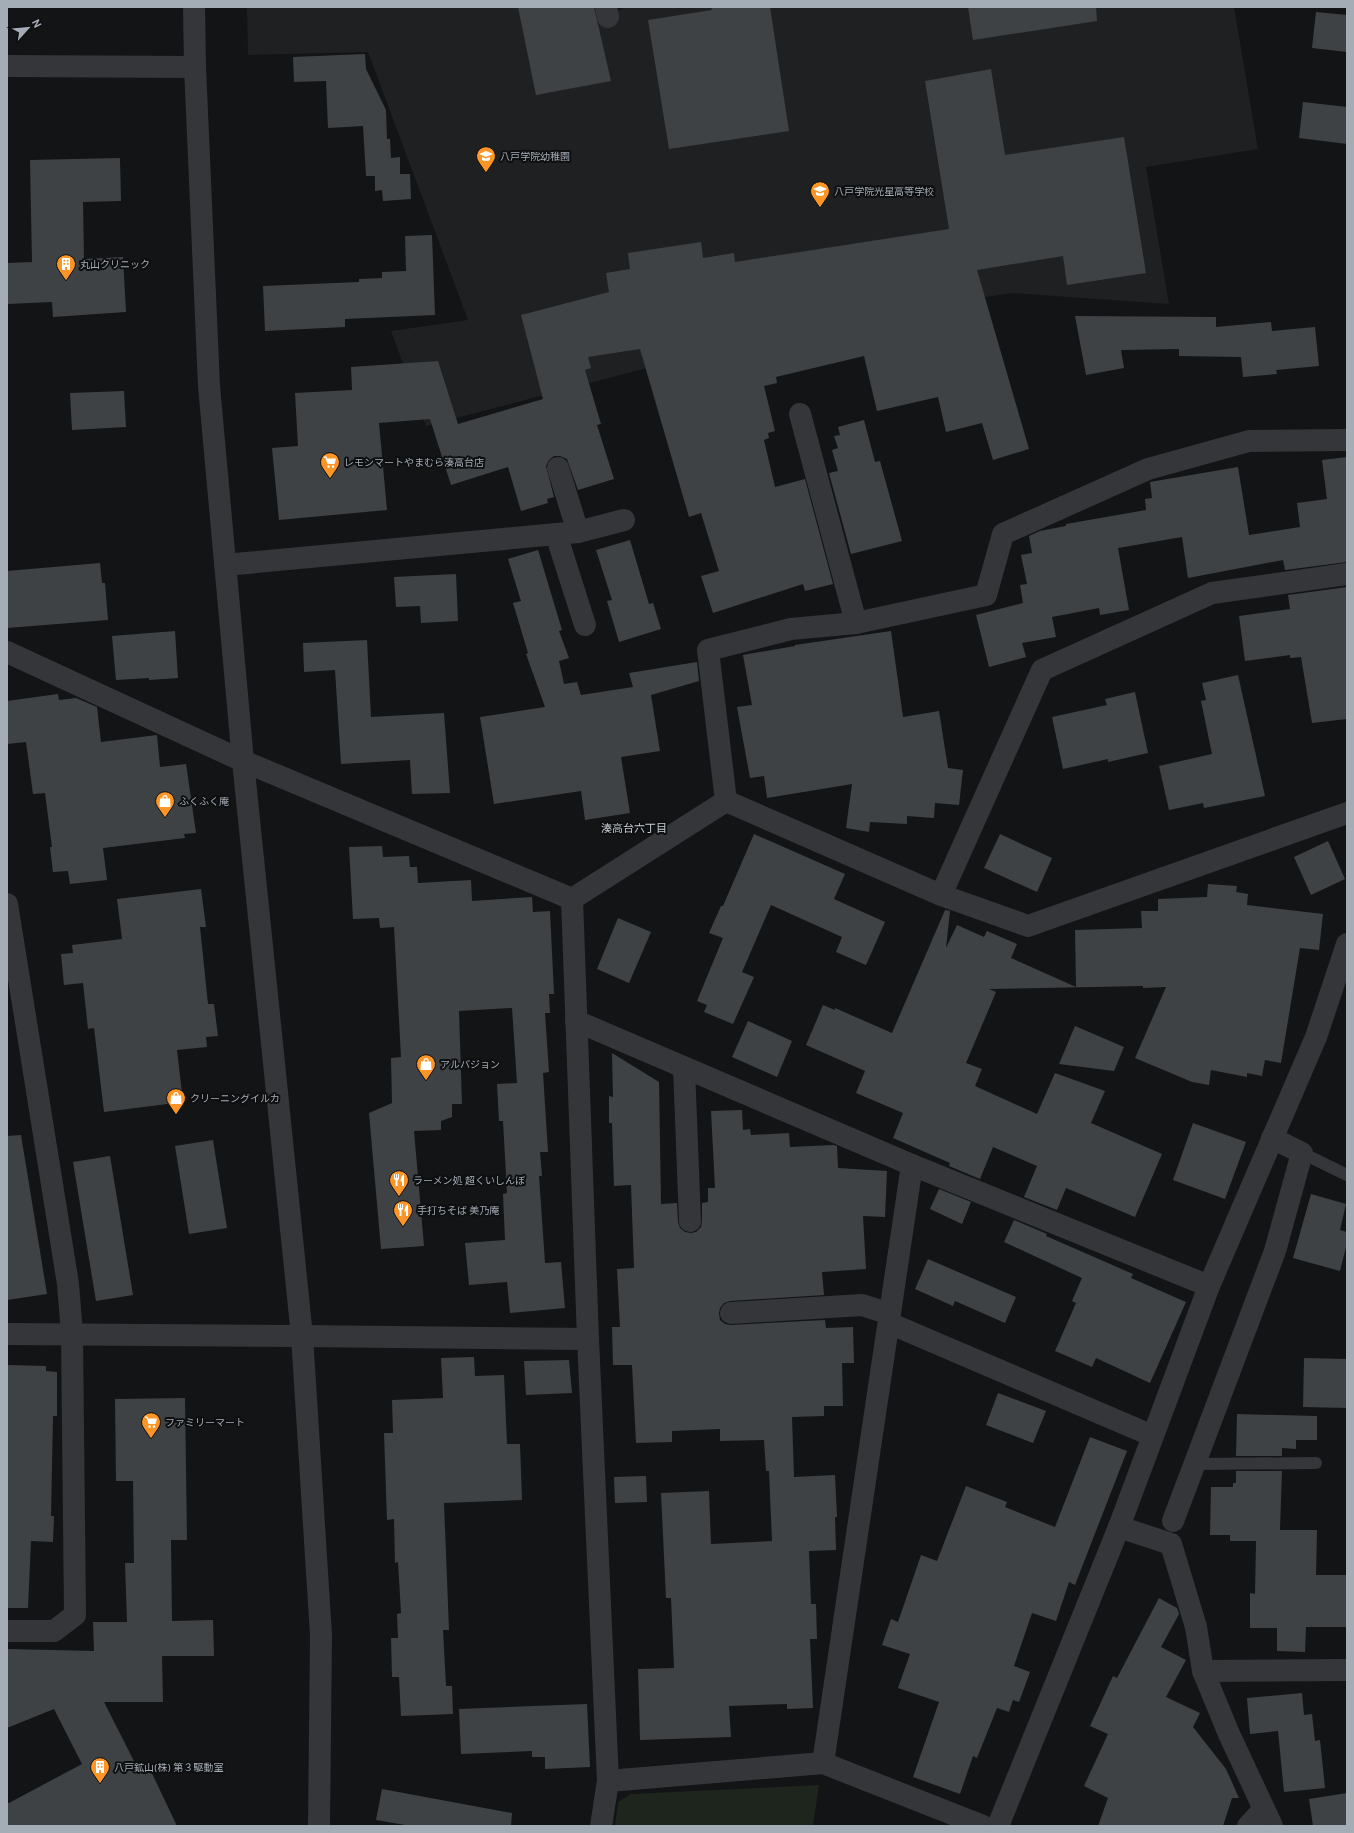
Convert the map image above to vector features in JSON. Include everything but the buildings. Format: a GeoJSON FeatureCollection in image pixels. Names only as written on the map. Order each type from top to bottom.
{"type":"FeatureCollection","features":[{"type":"Feature","properties":{"kind":"street"},"geometry":{"type":"LineString","coordinates":[[194,7],[195,67],[209,386],[244,761],[302,1336],[321,1635],[319,1826]]}},
{"type":"Feature","properties":{"kind":"street"},"geometry":{"type":"LineString","coordinates":[[7,66],[195,67]]}},
{"type":"Feature","properties":{"kind":"street"},"geometry":{"type":"LineString","coordinates":[[800,414],[856,623]]}},
{"type":"Feature","properties":{"kind":"street"},"geometry":{"type":"LineString","coordinates":[[726,801],[708,650],[791,630],[856,623],[986,595],[1003,534],[1148,469],[1249,441],[1347,440]]}},
{"type":"Feature","properties":{"kind":"street"},"geometry":{"type":"LineString","coordinates":[[558,468],[578,532]]}},
{"type":"Feature","properties":{"kind":"street"},"geometry":{"type":"LineString","coordinates":[[226,565],[578,532],[624,520]]}},
{"type":"Feature","properties":{"kind":"street"},"geometry":{"type":"LineString","coordinates":[[556,534],[585,625]]}},
{"type":"Feature","properties":{"kind":"street"},"geometry":{"type":"LineString","coordinates":[[941,895],[1042,670],[1212,593],[1347,574]]}},
{"type":"Feature","properties":{"kind":"street"},"geometry":{"type":"LineString","coordinates":[[7,652],[244,761],[572,899]]}},
{"type":"Feature","properties":{"kind":"street"},"geometry":{"type":"LineString","coordinates":[[726,801],[941,895],[1028,926],[1347,813]]}},
{"type":"Feature","properties":{"kind":"street"},"geometry":{"type":"LineString","coordinates":[[572,899],[726,801]]}},
{"type":"Feature","properties":{"kind":"street"},"geometry":{"type":"LineString","coordinates":[[572,899],[588,1339],[608,1780],[601,1826]]}},
{"type":"Feature","properties":{"kind":"street"},"geometry":{"type":"LineString","coordinates":[[7,904],[68,1284],[72,1334],[76,1615],[54,1631],[7,1631]]}},
{"type":"Feature","properties":{"kind":"street"},"geometry":{"type":"LineString","coordinates":[[998,1826],[1119,1527],[1209,1286],[1316,1037],[1347,944]]}},
{"type":"Feature","properties":{"kind":"street"},"geometry":{"type":"LineString","coordinates":[[576,1021],[912,1165],[1209,1286]]}},
{"type":"Feature","properties":{"kind":"street"},"geometry":{"type":"LineString","coordinates":[[684,1068],[690,1222]]}},
{"type":"Feature","properties":{"kind":"street"},"geometry":{"type":"LineString","coordinates":[[1173,1521],[1275,1251],[1302,1153],[1272,1138]]}},
{"type":"Feature","properties":{"kind":"street"},"geometry":{"type":"LineString","coordinates":[[823,1763],[912,1165]]}},
{"type":"Feature","properties":{"kind":"street"},"geometry":{"type":"LineString","coordinates":[[731,1314],[862,1305],[889,1319],[1153,1436]]}},
{"type":"Feature","properties":{"kind":"street"},"geometry":{"type":"LineString","coordinates":[[7,1334],[588,1339]]}},
{"type":"Feature","properties":{"kind":"street"},"geometry":{"type":"LineString","coordinates":[[1119,1527],[1171,1544],[1196,1627],[1203,1671],[1229,1734],[1268,1817],[1248,1826]]}},
{"type":"Feature","properties":{"kind":"street"},"geometry":{"type":"LineString","coordinates":[[1203,1671],[1347,1670]]}},
{"type":"Feature","properties":{"kind":"street"},"geometry":{"type":"LineString","coordinates":[[608,1780],[823,1763],[983,1826]]}},
{"type":"Feature","properties":{"kind":"lane"},"geometry":{"type":"LineString","coordinates":[[1302,1153],[1347,1175]]}},
{"type":"Feature","properties":{"kind":"lane"},"geometry":{"type":"LineString","coordinates":[[1195,1464],[1316,1463]]}},
{"type":"Feature","properties":{"kind":"shaded area","name":"八戸学院光星高等学校"},"geometry":{"type":"Polygon","coordinates":[[[247,7],[606,7],[608,17],[625,7],[1234,7],[1258,149],[1146,167],[1169,304],[1013,293],[833,319],[426,426],[391,331],[468,320],[368,52],[248,55],[247,7]]]}},
{"type":"Feature","properties":{"kind":"shaded area"},"geometry":{"type":"Polygon","coordinates":[[[819,1785],[813,1826],[615,1826],[618,1802],[631,1794],[819,1785]]]}},
{"type":"Feature","properties":{"kind":"place","name":"八戸学院幼稚園"},"geometry":{"type":"Point","coordinates":[486,173]}},
{"type":"Feature","properties":{"kind":"place","name":"八戸学院光星高等学校"},"geometry":{"type":"Point","coordinates":[820,208]}},
{"type":"Feature","properties":{"kind":"place","name":"丸山クリニック"},"geometry":{"type":"Point","coordinates":[66,281]}},
{"type":"Feature","properties":{"kind":"place","name":"レモンマートやまむら湊高台店"},"geometry":{"type":"Point","coordinates":[330,479]}},
{"type":"Feature","properties":{"kind":"place","name":"ふくふく庵"},"geometry":{"type":"Point","coordinates":[165,818]}},
{"type":"Feature","properties":{"kind":"place","name":"アルパジョン"},"geometry":{"type":"Point","coordinates":[426,1081]}},
{"type":"Feature","properties":{"kind":"place","name":"クリーニングイルカ"},"geometry":{"type":"Point","coordinates":[176,1115]}},
{"type":"Feature","properties":{"kind":"place","name":"ラーメン処 超くいしんぼ"},"geometry":{"type":"Point","coordinates":[399,1197]}},
{"type":"Feature","properties":{"kind":"place","name":"手打ちそば 美乃庵"},"geometry":{"type":"Point","coordinates":[403,1227]}},
{"type":"Feature","properties":{"kind":"place","name":"ファミリーマート"},"geometry":{"type":"Point","coordinates":[151,1439]}},
{"type":"Feature","properties":{"kind":"place","name":"八戸鉱山(株) 第３駆動室"},"geometry":{"type":"Point","coordinates":[100,1784]}},
{"type":"Feature","properties":{"kind":"district","name":"湊高台六丁目"},"geometry":{"type":"Point","coordinates":[634,828]}}]}
